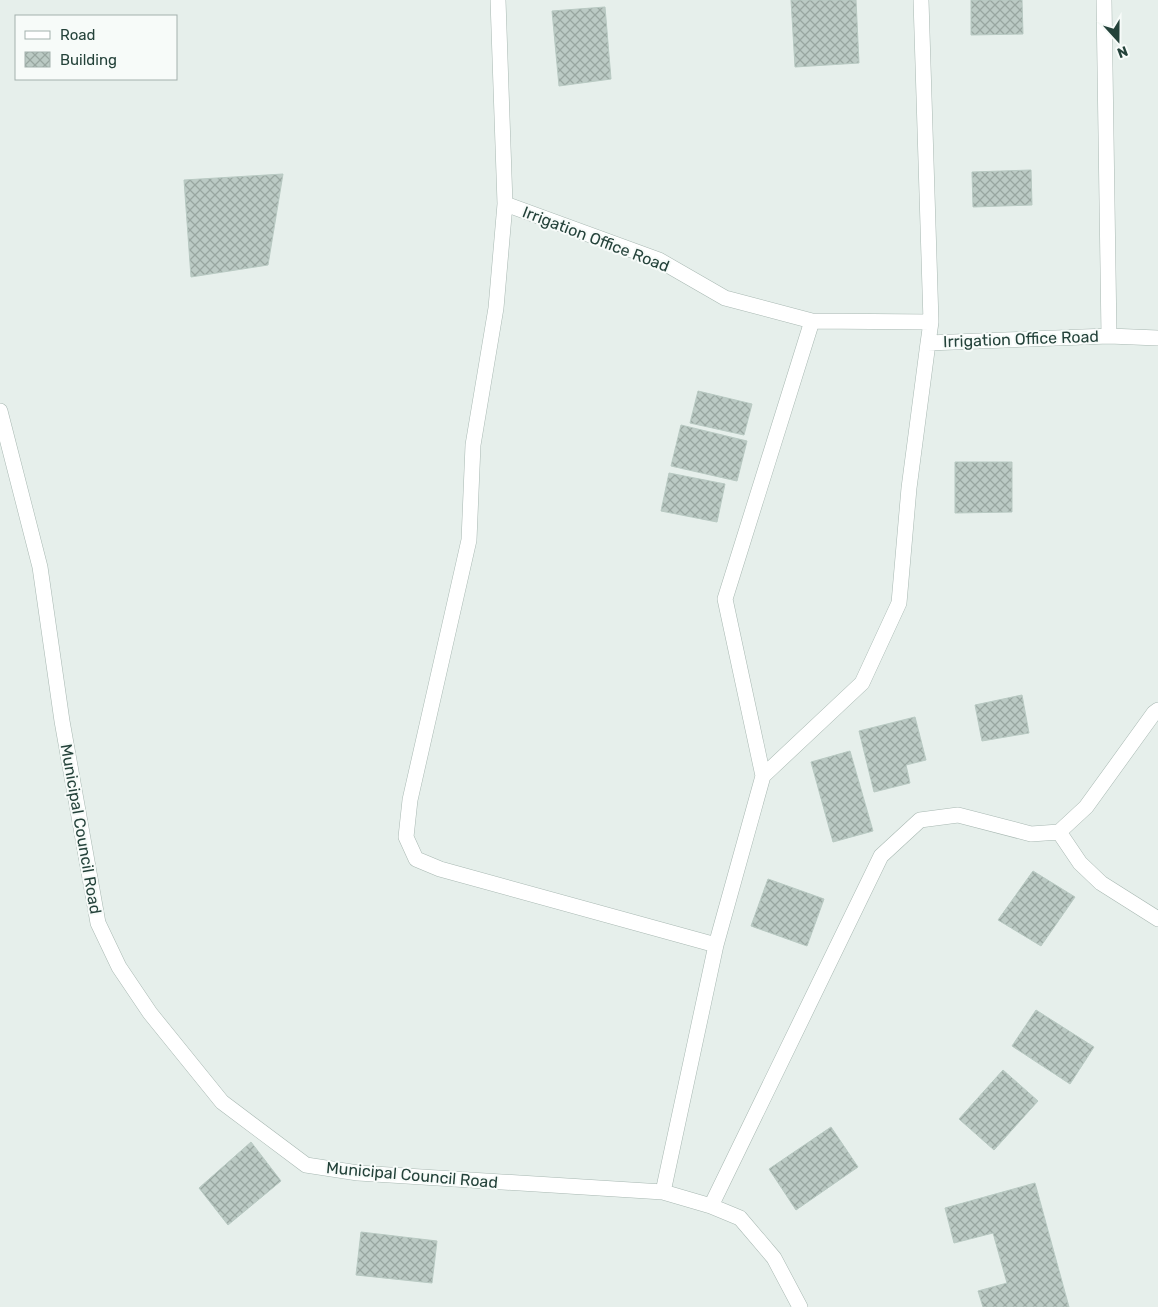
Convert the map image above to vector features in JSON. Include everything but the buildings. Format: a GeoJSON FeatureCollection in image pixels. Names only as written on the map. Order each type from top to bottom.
{"type":"FeatureCollection","features":[{"type":"Feature","properties":{"kind":"street","name":"Irrigation Office Road"},"geometry":{"type":"LineString","coordinates":[[498,0],[504,204],[659,260],[725,298],[812,321],[855,323],[930,322],[928,343],[1109,336],[1158,338]]}},
{"type":"Feature","properties":{"kind":"street"},"geometry":{"type":"LineString","coordinates":[[921,0],[930,322]]}},
{"type":"Feature","properties":{"kind":"street"},"geometry":{"type":"LineString","coordinates":[[1104,0],[1109,336]]}},
{"type":"Feature","properties":{"kind":"street"},"geometry":{"type":"LineString","coordinates":[[504,204],[496,308],[473,445],[468,540],[410,800],[406,837],[416,859],[440,869],[716,945]]}},
{"type":"Feature","properties":{"kind":"street"},"geometry":{"type":"LineString","coordinates":[[663,1192],[716,945],[763,776],[725,599],[812,321]]}},
{"type":"Feature","properties":{"kind":"street"},"geometry":{"type":"LineString","coordinates":[[763,776],[862,683],[899,603],[909,488],[928,343]]}},
{"type":"Feature","properties":{"kind":"street","name":"Municipal Council Road"},"geometry":{"type":"LineString","coordinates":[[0,412],[40,568],[62,721],[98,924],[119,967],[150,1013],[222,1102],[306,1165],[358,1173],[663,1192],[711,1206],[740,1218],[774,1258],[800,1307]]}},
{"type":"Feature","properties":{"kind":"street"},"geometry":{"type":"LineString","coordinates":[[711,1206],[881,856],[920,820],[958,814],[1031,834],[1059,832],[1086,807],[1158,710]]}},
{"type":"Feature","properties":{"kind":"street"},"geometry":{"type":"LineString","coordinates":[[1059,832],[1080,864],[1101,883],[1158,918]]}}]}
